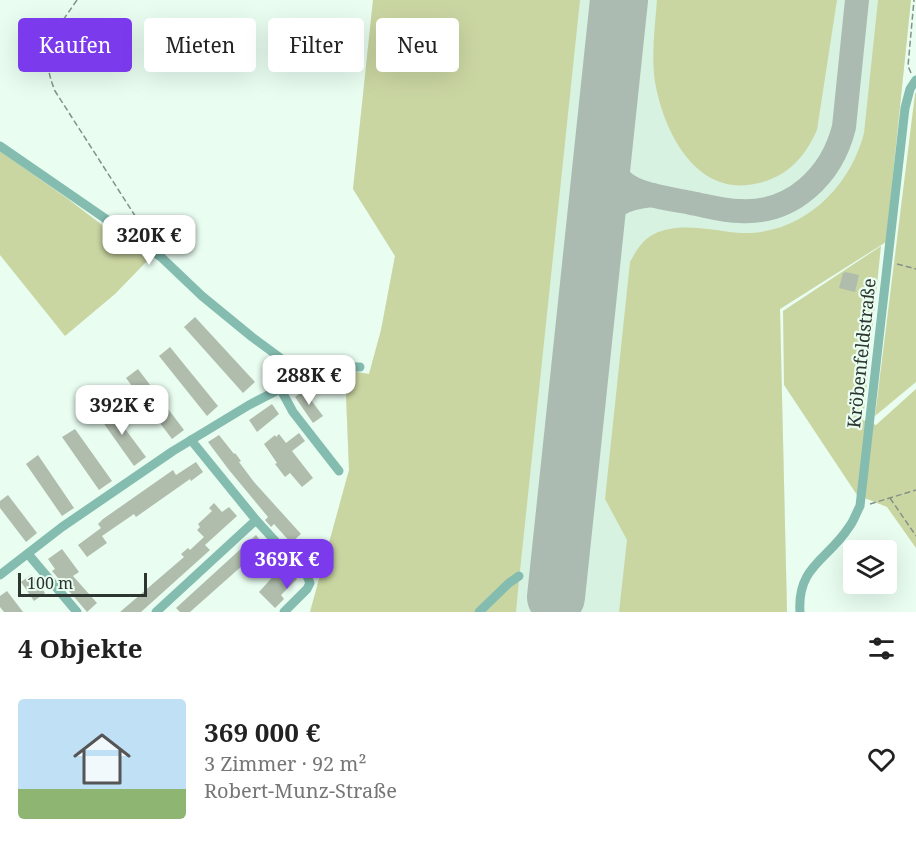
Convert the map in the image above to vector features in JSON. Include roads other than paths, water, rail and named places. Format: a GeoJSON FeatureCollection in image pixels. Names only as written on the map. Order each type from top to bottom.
{"type":"FeatureCollection","features":[{"type":"Feature","properties":{"kind":"street","name":"Kröbenfeldstraße"},"geometry":{"type":"LineString","coordinates":[[800,612],[800,593],[807,575],[849,527],[860,506],[905,108],[910,89],[915,81]]}},
{"type":"Feature","properties":{"kind":"street"},"geometry":{"type":"LineString","coordinates":[[0,146],[161,257],[210,303],[305,376]]}},
{"type":"Feature","properties":{"kind":"street"},"geometry":{"type":"LineString","coordinates":[[0,575],[62,527],[191,440],[249,405],[305,376],[342,367],[360,367]]}},
{"type":"Feature","properties":{"kind":"street"},"geometry":{"type":"LineString","coordinates":[[281,390],[293,412],[339,471]]}},
{"type":"Feature","properties":{"kind":"street"},"geometry":{"type":"LineString","coordinates":[[191,440],[256,520],[308,576],[310,583],[284,612]]}},
{"type":"Feature","properties":{"kind":"street"},"geometry":{"type":"LineString","coordinates":[[156,612],[256,520]]}},
{"type":"Feature","properties":{"kind":"street"},"geometry":{"type":"LineString","coordinates":[[28,554],[77,612]]}},
{"type":"Feature","properties":{"kind":"street"},"geometry":{"type":"LineString","coordinates":[[479,612],[519,576]]}}]}
